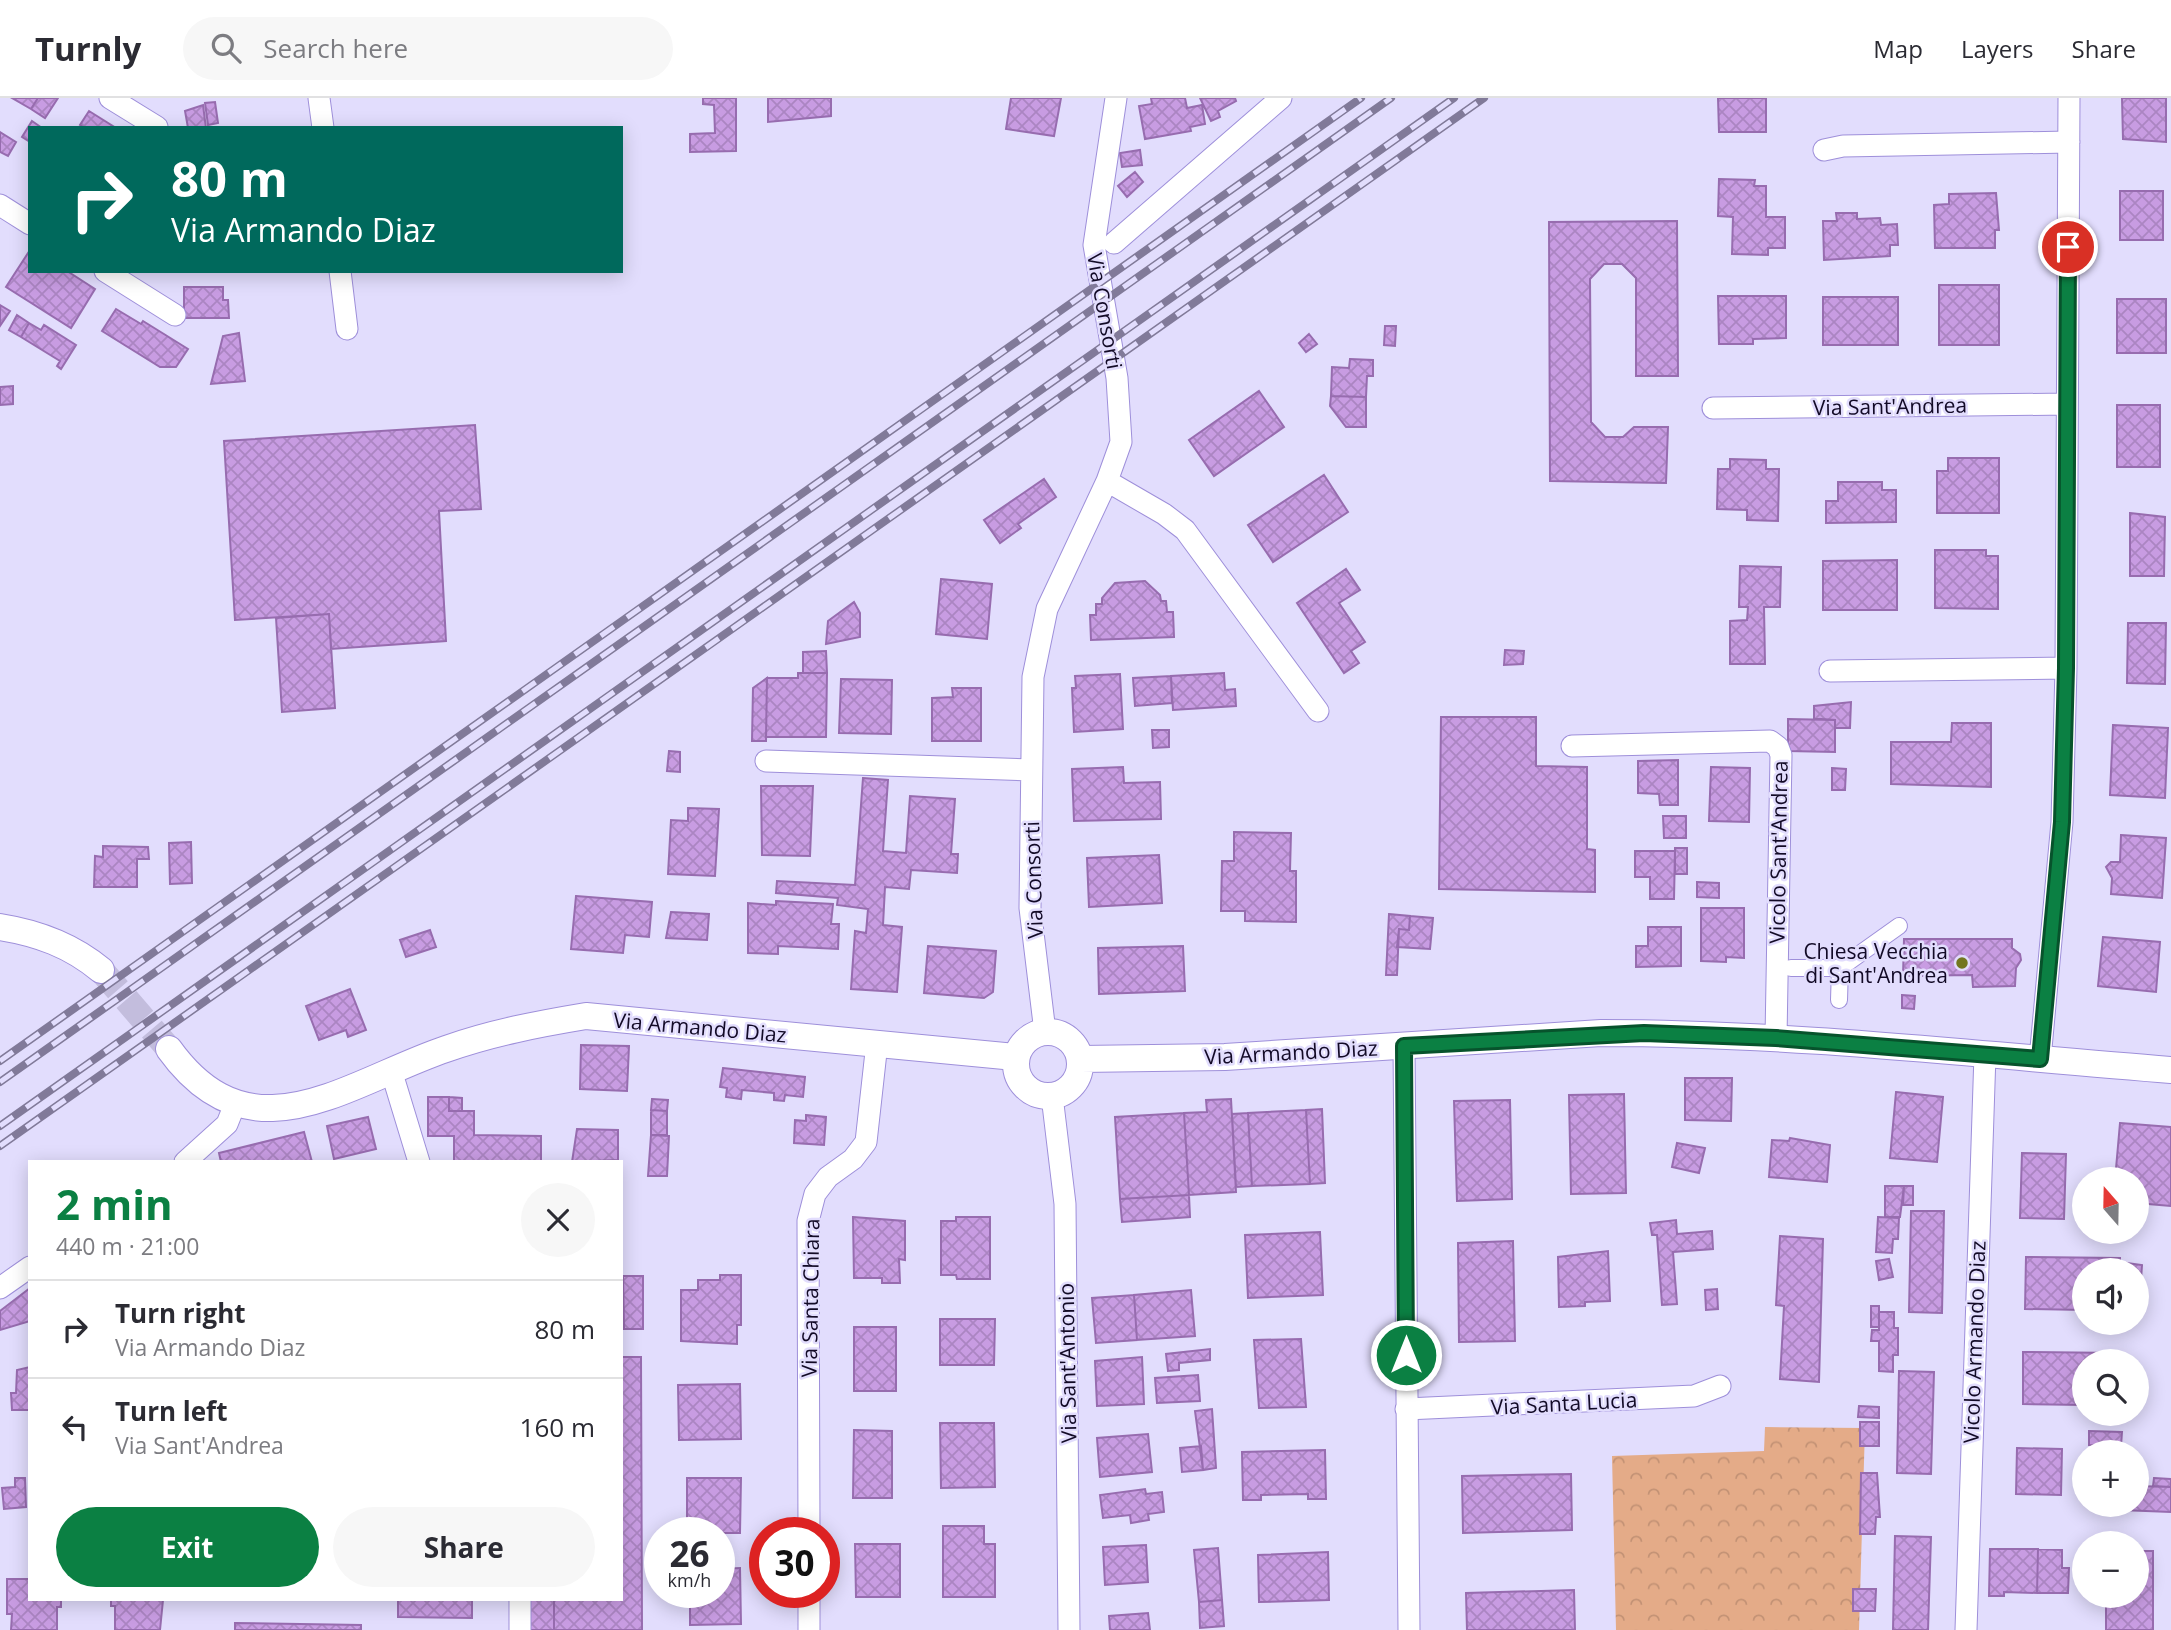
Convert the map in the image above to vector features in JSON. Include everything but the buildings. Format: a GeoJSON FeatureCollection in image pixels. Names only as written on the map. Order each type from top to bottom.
{"type":"FeatureCollection","features":[{"type":"Feature","properties":{"kind":"street"},"geometry":{"type":"LineString","coordinates":[[110,98],[155,126]]}},
{"type":"Feature","properties":{"kind":"street"},"geometry":{"type":"LineString","coordinates":[[319,98],[323,126]]}},
{"type":"Feature","properties":{"kind":"street","name":"Via Consorti"},"geometry":{"type":"LineString","coordinates":[[1045,1032],[1030,908],[1033,677],[1039,636],[1062,573],[1107,481],[1121,442],[1117,379],[1094,245],[1116,98]]}},
{"type":"Feature","properties":{"kind":"street"},"geometry":{"type":"LineString","coordinates":[[1114,243],[1281,98]]}},
{"type":"Feature","properties":{"kind":"street"},"geometry":{"type":"LineString","coordinates":[[2040,1059],[2060,863],[2066,668],[2069,98]]}},
{"type":"Feature","properties":{"kind":"street"},"geometry":{"type":"LineString","coordinates":[[1824,150],[1843,146],[2069,142]]}},
{"type":"Feature","properties":{"kind":"street"},"geometry":{"type":"LineString","coordinates":[[0,205],[28,223]]}},
{"type":"Feature","properties":{"kind":"street"},"geometry":{"type":"LineString","coordinates":[[108,273],[175,315]]}},
{"type":"Feature","properties":{"kind":"street"},"geometry":{"type":"LineString","coordinates":[[340,273],[347,329]]}},
{"type":"Feature","properties":{"kind":"street","name":"Via Sant'Andrea"},"geometry":{"type":"LineString","coordinates":[[1713,408],[2067,404]]}},
{"type":"Feature","properties":{"kind":"street"},"geometry":{"type":"LineString","coordinates":[[1107,481],[1164,514],[1185,530],[1318,711]]}},
{"type":"Feature","properties":{"kind":"street"},"geometry":{"type":"LineString","coordinates":[[1830,671],[2066,668]]}},
{"type":"Feature","properties":{"kind":"street","name":"Vicolo Sant'Andrea"},"geometry":{"type":"LineString","coordinates":[[1572,746],[1770,741],[1778,747],[1781,755],[1776,1038]]}},
{"type":"Feature","properties":{"kind":"street"},"geometry":{"type":"LineString","coordinates":[[765,761],[1030,770]]}},
{"type":"Feature","properties":{"kind":"street"},"geometry":{"type":"LineString","coordinates":[[1791,968],[1840,968],[1899,926]]}},
{"type":"Feature","properties":{"kind":"street"},"geometry":{"type":"LineString","coordinates":[[0,927],[56,942],[82,955],[101,970]]}},
{"type":"Feature","properties":{"kind":"street"},"geometry":{"type":"LineString","coordinates":[[1839,1000],[1840,968]]}},
{"type":"Feature","properties":{"kind":"street","name":"Via Armando Diaz"},"geometry":{"type":"LineString","coordinates":[[169,1049],[187,1072],[209,1089],[235,1104],[255,1109],[288,1108],[446,1049],[528,1025],[586,1016],[1015,1057]]}},
{"type":"Feature","properties":{"kind":"street"},"geometry":{"type":"LineString","coordinates":[[1045,1032],[1058,1033],[1069,1040],[1081,1059],[1076,1079],[1066,1090],[1052,1097],[1037,1095],[1023,1087],[1016,1073],[1015,1057],[1021,1045],[1031,1036],[1045,1032]]}},
{"type":"Feature","properties":{"kind":"street","name":"Via Armando Diaz"},"geometry":{"type":"LineString","coordinates":[[1081,1059],[1225,1057],[1601,1033],[1776,1038],[2171,1070]]}},
{"type":"Feature","properties":{"kind":"street","name":"Via Santa Chiara"},"geometry":{"type":"LineString","coordinates":[[809,1517],[808,1220],[815,1194],[828,1177],[853,1159],[866,1142],[877,1043]]}},
{"type":"Feature","properties":{"kind":"street"},"geometry":{"type":"LineString","coordinates":[[1404,1046],[1409,1630]]}},
{"type":"Feature","properties":{"kind":"street","name":"Vicolo Armando Diaz"},"geometry":{"type":"LineString","coordinates":[[1966,1630],[1985,1054]]}},
{"type":"Feature","properties":{"kind":"street"},"geometry":{"type":"LineString","coordinates":[[391,1070],[418,1160]]}},
{"type":"Feature","properties":{"kind":"street","name":"Via Sant'Antonio"},"geometry":{"type":"LineString","coordinates":[[1052,1097],[1065,1204],[1069,1630]]}},
{"type":"Feature","properties":{"kind":"street"},"geometry":{"type":"LineString","coordinates":[[190,1160],[227,1124],[235,1104]]}},
{"type":"Feature","properties":{"kind":"street"},"geometry":{"type":"LineString","coordinates":[[0,1287],[28,1268]]}},
{"type":"Feature","properties":{"kind":"street","name":"Via Santa Lucia"},"geometry":{"type":"LineString","coordinates":[[1406,1409],[1694,1396],[1720,1386]]}},
{"type":"Feature","properties":{"kind":"street"},"geometry":{"type":"LineString","coordinates":[[520,1601],[520,1630]]}},
{"type":"Feature","properties":{"kind":"street"},"geometry":{"type":"LineString","coordinates":[[809,1608],[809,1630]]}},
{"type":"Feature","properties":{"kind":"green space"},"geometry":{"type":"Polygon","coordinates":[[[1765,1427],[1865,1428],[1859,1630],[1616,1630],[1612,1456],[1764,1451],[1765,1427]]]}},
{"type":"Feature","properties":{"kind":"tunnel"},"geometry":{"type":"LineString","coordinates":[[101,970],[169,1049]]}},
{"type":"Feature","properties":{"kind":"railway"},"geometry":{"type":"LineString","coordinates":[[0,1061],[1361,98]]}},
{"type":"Feature","properties":{"kind":"railway"},"geometry":{"type":"LineString","coordinates":[[0,1082],[1391,98]]}},
{"type":"Feature","properties":{"kind":"railway"},"geometry":{"type":"LineString","coordinates":[[0,1126],[1454,98]]}},
{"type":"Feature","properties":{"kind":"railway"},"geometry":{"type":"LineString","coordinates":[[0,1146],[1484,98]]}},
{"type":"Feature","properties":{"kind":"place","name":"Chiesa Vecchia di Sant'Andrea"},"geometry":{"type":"Point","coordinates":[1962,963]}},
{"type":"Feature","properties":{"kind":"route"},"geometry":{"type":"LineString","coordinates":[[1406,1355],[1404,1046],[1601,1033],[1644,1033],[1776,1038],[1943,1049],[2040,1059],[2062,822],[2066,668],[2068,247]]}}]}
